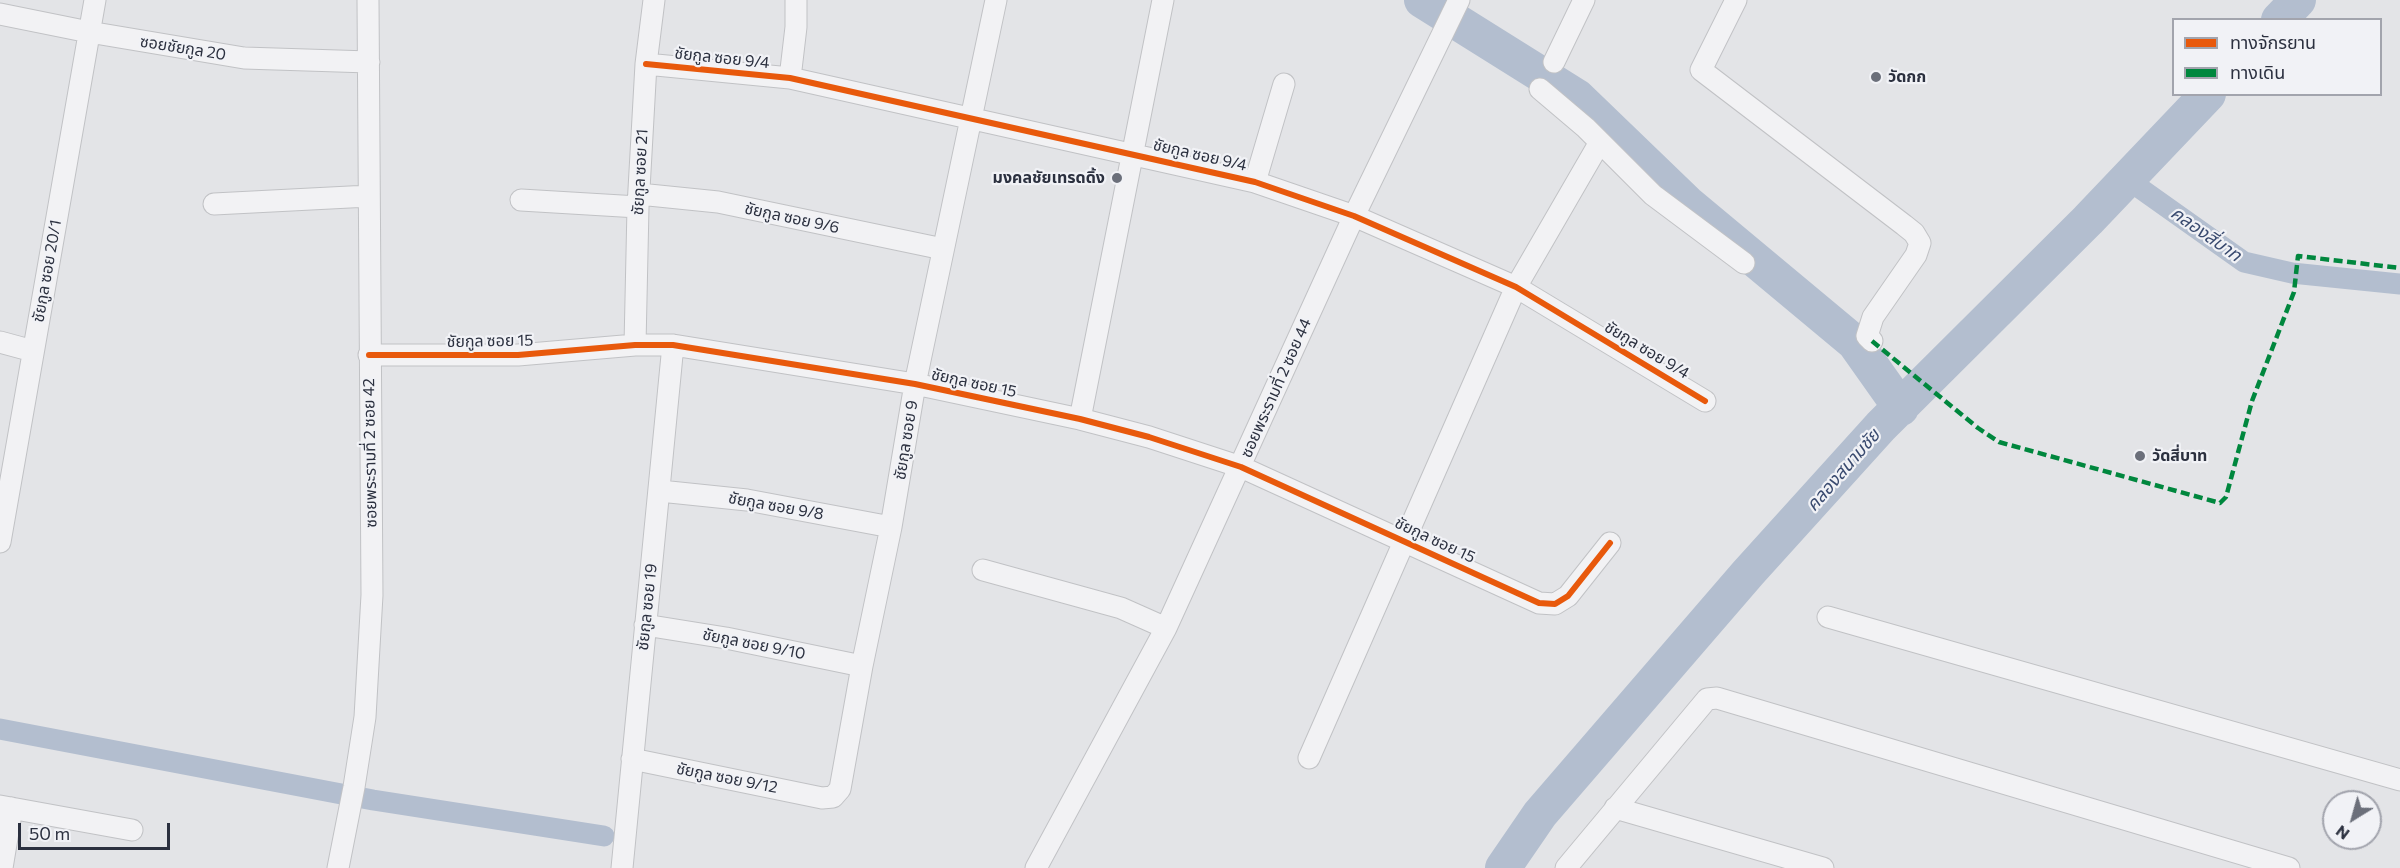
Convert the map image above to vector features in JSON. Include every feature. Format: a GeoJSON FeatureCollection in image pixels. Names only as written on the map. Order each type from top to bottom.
{"type":"FeatureCollection","features":[{"type":"Feature","properties":{"kind":"street","name":"ชัยกูล ซอย 20/1"},"geometry":{"type":"LineString","coordinates":[[0,542],[95,0]]}},
{"type":"Feature","properties":{"kind":"street","name":"ซอยพระรามที่ 2 ซอย 42"},"geometry":{"type":"LineString","coordinates":[[338,868],[364,717],[372,595],[368,0]]}},
{"type":"Feature","properties":{"kind":"street","name":"ชัยกูล ซอย 21"},"geometry":{"type":"LineString","coordinates":[[635,345],[646,64],[654,0]]}},
{"type":"Feature","properties":{"kind":"street"},"geometry":{"type":"LineString","coordinates":[[790,78],[796,27],[796,0]]}},
{"type":"Feature","properties":{"kind":"street","name":"ชัยกูล ซอย 9"},"geometry":{"type":"LineString","coordinates":[[822,798],[833,797],[840,789],[862,666],[891,527],[915,384],[996,0]]}},
{"type":"Feature","properties":{"kind":"street"},"geometry":{"type":"LineString","coordinates":[[1080,419],[1162,0]]}},
{"type":"Feature","properties":{"kind":"street"},"geometry":{"type":"LineString","coordinates":[[1554,62],[1584,0]]}},
{"type":"Feature","properties":{"kind":"street"},"geometry":{"type":"LineString","coordinates":[[1736,0],[1701,70],[1904,225],[1914,233],[1920,243],[1916,255],[1873,317],[1867,336],[1872,341]]}},
{"type":"Feature","properties":{"kind":"street","name":"ซอยพระรามที่ 2 ซอย 44"},"geometry":{"type":"LineString","coordinates":[[1036,868],[1166,627],[1354,216],[1459,1]]}},
{"type":"Feature","properties":{"kind":"street","name":"ซอยชัยกูล 20"},"geometry":{"type":"LineString","coordinates":[[0,14],[88,32],[244,58],[369,62]]}},
{"type":"Feature","properties":{"kind":"street","name":"ชัยกูล ซอย 9/4"},"geometry":{"type":"LineString","coordinates":[[646,64],[790,78],[1255,182],[1354,216],[1516,287],[1704,401]]}},
{"type":"Feature","properties":{"kind":"street"},"geometry":{"type":"LineString","coordinates":[[1255,182],[1284,84]]}},
{"type":"Feature","properties":{"kind":"street"},"geometry":{"type":"LineString","coordinates":[[1540,89],[1586,128],[1653,195],[1744,263]]}},
{"type":"Feature","properties":{"kind":"street"},"geometry":{"type":"LineString","coordinates":[[1309,758],[1516,287],[1599,142]]}},
{"type":"Feature","properties":{"kind":"street"},"geometry":{"type":"LineString","coordinates":[[214,204],[369,196]]}},
{"type":"Feature","properties":{"kind":"street","name":"ชัยกูล ซอย 9/6"},"geometry":{"type":"LineString","coordinates":[[521,200],[718,202],[944,249]]}},
{"type":"Feature","properties":{"kind":"street"},"geometry":{"type":"LineString","coordinates":[[0,342],[33,351]]}},
{"type":"Feature","properties":{"kind":"street","name":"ชัยกูล ซอย 15"},"geometry":{"type":"LineString","coordinates":[[369,356],[518,355],[635,345],[673,345],[915,384],[1080,419],[1149,437],[1240,467],[1539,603],[1555,604],[1568,596],[1610,543]]}},
{"type":"Feature","properties":{"kind":"street","name":"ชัยกูล ซอย 19"},"geometry":{"type":"LineString","coordinates":[[621,868],[673,345]]}},
{"type":"Feature","properties":{"kind":"street","name":"ชัยกูล ซอย 9/8"},"geometry":{"type":"LineString","coordinates":[[660,491],[747,500],[891,527]]}},
{"type":"Feature","properties":{"kind":"street"},"geometry":{"type":"LineString","coordinates":[[983,570],[1121,608],[1166,627]]}},
{"type":"Feature","properties":{"kind":"street"},"geometry":{"type":"LineString","coordinates":[[1828,617],[2400,780]]}},
{"type":"Feature","properties":{"kind":"street","name":"ชัยกูล ซอย 9/10"},"geometry":{"type":"LineString","coordinates":[[645,624],[862,666]]}},
{"type":"Feature","properties":{"kind":"street"},"geometry":{"type":"LineString","coordinates":[[1566,868],[1707,699],[1717,698],[2289,868]]}},
{"type":"Feature","properties":{"kind":"street","name":"ชัยกูล ซอย 9/12"},"geometry":{"type":"LineString","coordinates":[[632,759],[822,798]]}},
{"type":"Feature","properties":{"kind":"street"},"geometry":{"type":"LineString","coordinates":[[2,868],[6,807],[132,830]]}},
{"type":"Feature","properties":{"kind":"street"},"geometry":{"type":"LineString","coordinates":[[1615,808],[1823,868]]}},
{"type":"Feature","properties":{"kind":"waterway"},"geometry":{"type":"LineString","coordinates":[[1422,0],[1577,97],[1687,203],[1855,343],[1901,408]]}},
{"type":"Feature","properties":{"kind":"waterway","name":"คลองสนามชัย"},"geometry":{"type":"LineString","coordinates":[[2281,18],[2298,0]]}},
{"type":"Feature","properties":{"kind":"waterway","name":"คลองสนามชัย"},"geometry":{"type":"LineString","coordinates":[[1503,868],[1540,814],[1748,573],[1881,426],[2088,220],[2206,96]]}},
{"type":"Feature","properties":{"kind":"waterway","name":"คลองสี่บาท"},"geometry":{"type":"LineString","coordinates":[[2127,179],[2244,262],[2292,273],[2400,284]]}},
{"type":"Feature","properties":{"kind":"waterway"},"geometry":{"type":"LineString","coordinates":[[0,729],[373,800],[604,836]]}},
{"type":"Feature","properties":{"kind":"marked path"},"geometry":{"type":"LineString","coordinates":[[1872,341],[1978,428],[1999,442],[2220,503],[2226,497],[2252,401],[2294,292],[2298,256],[2400,268]]}},
{"type":"Feature","properties":{"kind":"cycle path"},"geometry":{"type":"LineString","coordinates":[[646,64],[790,78],[1255,182],[1354,216],[1516,287],[1705,401]]}},
{"type":"Feature","properties":{"kind":"cycle path"},"geometry":{"type":"LineString","coordinates":[[369,355],[518,355],[635,345],[673,345],[915,384],[1080,419],[1149,437],[1241,467],[1539,603],[1555,604],[1568,596],[1610,543]]}},
{"type":"Feature","properties":{"kind":"place","name":"วัดกก"},"geometry":{"type":"Point","coordinates":[1876,77]}},
{"type":"Feature","properties":{"kind":"place","name":"มงคลชัยเทรดดิ้ง"},"geometry":{"type":"Point","coordinates":[1117,178]}},
{"type":"Feature","properties":{"kind":"place","name":"วัดสี่บาท"},"geometry":{"type":"Point","coordinates":[2140,456]}}]}
